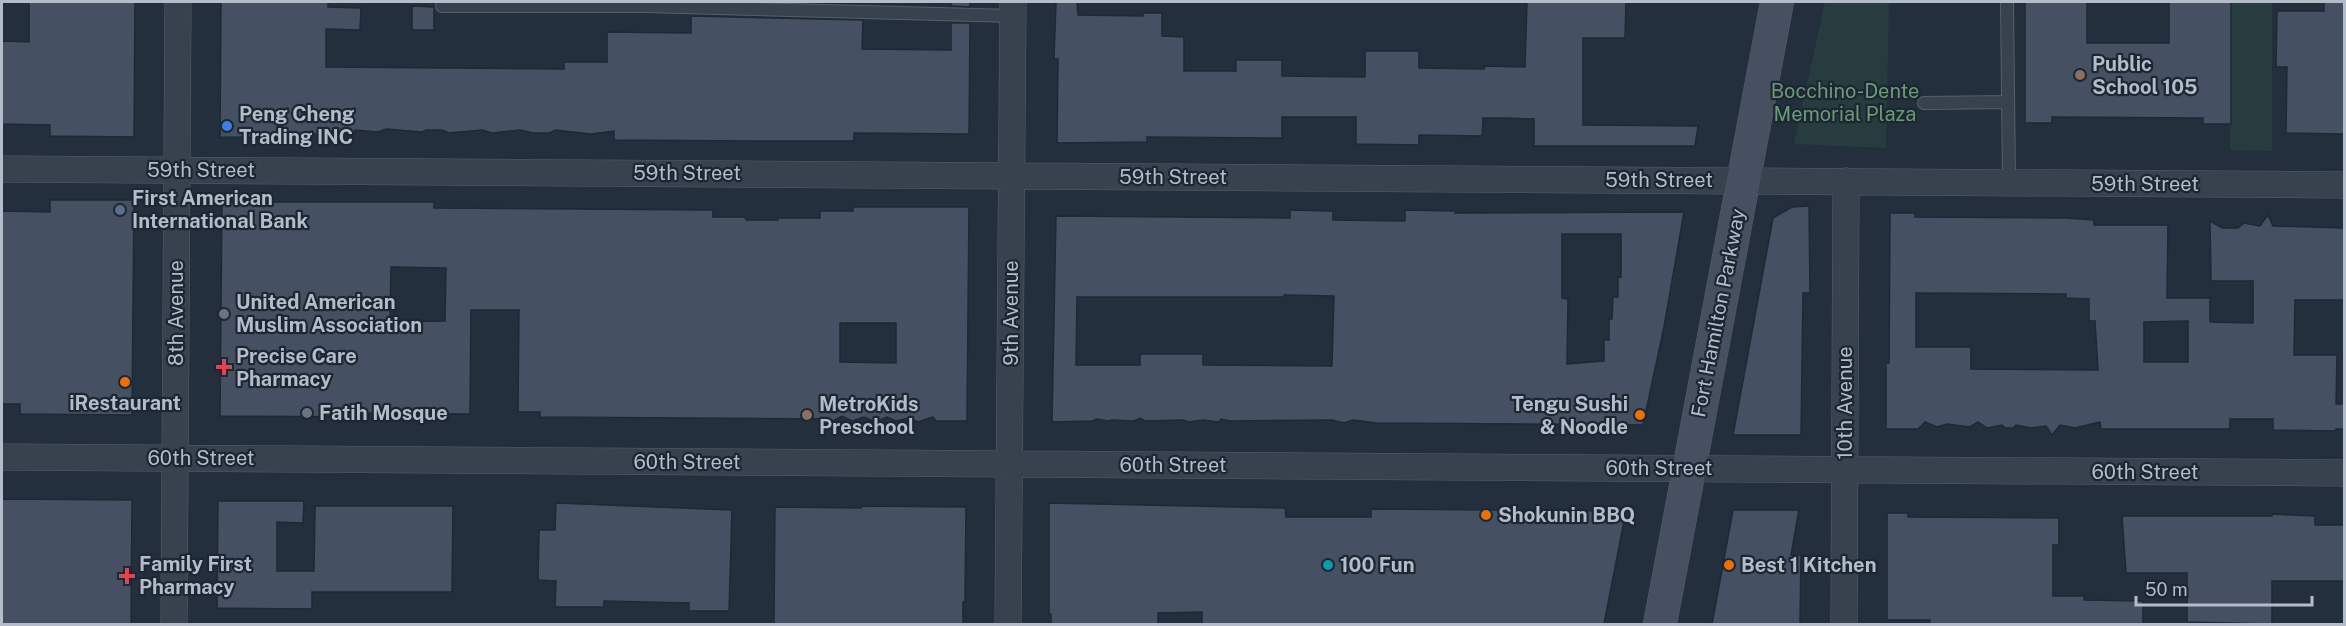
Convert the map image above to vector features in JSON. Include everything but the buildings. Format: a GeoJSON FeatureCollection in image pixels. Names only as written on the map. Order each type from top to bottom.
{"type":"FeatureCollection","features":[{"type":"Feature","properties":{"kind":"main road","name":"Fort Hamilton Parkway"},"geometry":{"type":"LineString","coordinates":[[1660,624],[1777,2]]}},
{"type":"Feature","properties":{"kind":"street","name":"8th Avenue"},"geometry":{"type":"LineString","coordinates":[[174,624],[178,2]]}},
{"type":"Feature","properties":{"kind":"street","name":"9th Avenue"},"geometry":{"type":"LineString","coordinates":[[1008,624],[1013,9]]}},
{"type":"Feature","properties":{"kind":"street","name":"59th Street"},"geometry":{"type":"LineString","coordinates":[[2,169],[2344,185]]}},
{"type":"Feature","properties":{"kind":"street","name":"10th Avenue"},"geometry":{"type":"LineString","coordinates":[[1844,624],[1846,181]]}},
{"type":"Feature","properties":{"kind":"street","name":"60th Street"},"geometry":{"type":"LineString","coordinates":[[2,457],[2344,473]]}},
{"type":"Feature","properties":{"kind":"lane"},"geometry":{"type":"LineString","coordinates":[[2007,2],[2009,183]]}},
{"type":"Feature","properties":{"kind":"lane"},"geometry":{"type":"LineString","coordinates":[[442,6],[1013,9]]}},
{"type":"Feature","properties":{"kind":"lane"},"geometry":{"type":"LineString","coordinates":[[1924,103],[2008,102]]}},
{"type":"Feature","properties":{"kind":"green space","name":"Bocchino-Dente Memorial Plaza"},"geometry":{"type":"Polygon","coordinates":[[[1825,2],[1889,2],[1886,148],[1794,144],[1825,2]]]}},
{"type":"Feature","properties":{"kind":"green space"},"geometry":{"type":"Polygon","coordinates":[[[2231,2],[2272,2],[2272,151],[2230,150],[2231,2]]]}},
{"type":"Feature","properties":{"kind":"place","name":"Public School 105"},"geometry":{"type":"Point","coordinates":[2080,75]}},
{"type":"Feature","properties":{"kind":"place","name":"Peng Cheng Trading INC"},"geometry":{"type":"Point","coordinates":[227,126]}},
{"type":"Feature","properties":{"kind":"place","name":"First American International Bank"},"geometry":{"type":"Point","coordinates":[120,210]}},
{"type":"Feature","properties":{"kind":"place","name":"United American Muslim Association"},"geometry":{"type":"Point","coordinates":[224,314]}},
{"type":"Feature","properties":{"kind":"place","name":"Precise Care Pharmacy"},"geometry":{"type":"Point","coordinates":[224,367]}},
{"type":"Feature","properties":{"kind":"place","name":"iRestaurant"},"geometry":{"type":"Point","coordinates":[125,382]}},
{"type":"Feature","properties":{"kind":"place","name":"Fatih Mosque"},"geometry":{"type":"Point","coordinates":[307,413]}},
{"type":"Feature","properties":{"kind":"place","name":"MetroKids Preschool"},"geometry":{"type":"Point","coordinates":[807,415]}},
{"type":"Feature","properties":{"kind":"place","name":"Tengu Sushi & Noodle"},"geometry":{"type":"Point","coordinates":[1640,415]}},
{"type":"Feature","properties":{"kind":"place","name":"Shokunin BBQ"},"geometry":{"type":"Point","coordinates":[1486,515]}},
{"type":"Feature","properties":{"kind":"place","name":"100 Fun"},"geometry":{"type":"Point","coordinates":[1328,565]}},
{"type":"Feature","properties":{"kind":"place","name":"Best 1 Kitchen"},"geometry":{"type":"Point","coordinates":[1729,565]}},
{"type":"Feature","properties":{"kind":"place","name":"Family First Pharmacy"},"geometry":{"type":"Point","coordinates":[127,576]}}]}
